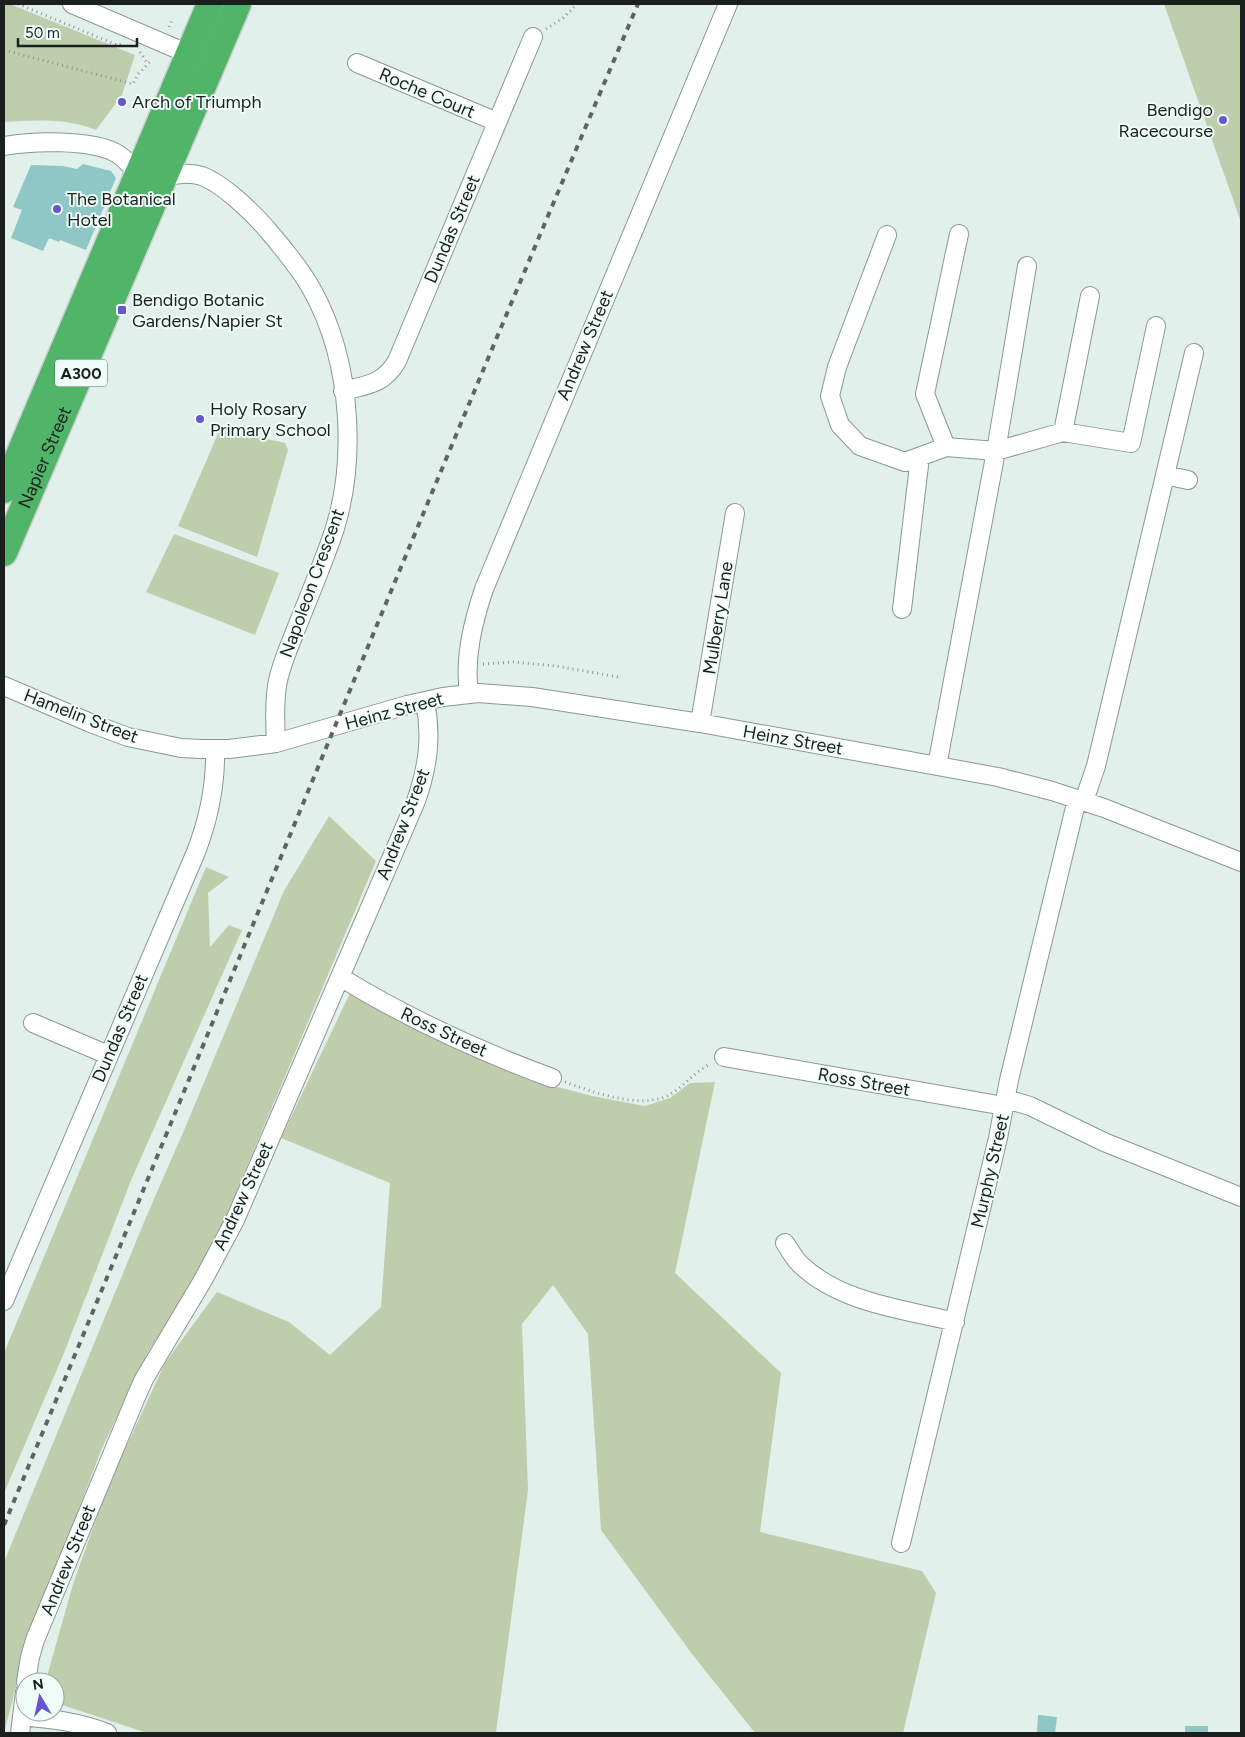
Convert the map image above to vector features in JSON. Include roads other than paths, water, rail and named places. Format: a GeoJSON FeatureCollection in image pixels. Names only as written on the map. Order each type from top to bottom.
{"type":"FeatureCollection","features":[{"type":"Feature","properties":{"kind":"highway","name":"Napier Street"},"geometry":{"type":"LineString","coordinates":[[4,490],[210,4]]}},
{"type":"Feature","properties":{"kind":"highway","name":"Napier Street"},"geometry":{"type":"LineString","coordinates":[[4,553],[238,4]]}},
{"type":"Feature","properties":{"kind":"street"},"geometry":{"type":"LineString","coordinates":[[72,4],[213,64]]}},
{"type":"Feature","properties":{"kind":"street","name":"Andrew Street"},"geometry":{"type":"LineString","coordinates":[[469,693],[467,680],[469,648],[484,589],[728,4]]}},
{"type":"Feature","properties":{"kind":"street","name":"Dundas Street"},"geometry":{"type":"LineString","coordinates":[[343,391],[381,380],[391,372],[397,361],[533,37]]}},
{"type":"Feature","properties":{"kind":"street","name":"Roche Court"},"geometry":{"type":"LineString","coordinates":[[358,64],[497,122]]}},
{"type":"Feature","properties":{"kind":"street"},"geometry":{"type":"LineString","coordinates":[[4,146],[51,142],[107,149],[124,158],[138,174]]}},
{"type":"Feature","properties":{"kind":"street","name":"Napoleon Crescent"},"geometry":{"type":"LineString","coordinates":[[179,144],[201,176],[226,191],[249,210],[275,238],[302,274],[326,320],[343,391],[347,426],[347,453],[341,506],[329,546],[280,672],[274,710],[276,743]]}},
{"type":"Feature","properties":{"kind":"street","name":"Napoleon Crescent"},"geometry":{"type":"LineString","coordinates":[[165,177],[187,174],[201,176]]}},
{"type":"Feature","properties":{"kind":"street"},"geometry":{"type":"LineString","coordinates":[[946,447],[925,394],[959,234]]}},
{"type":"Feature","properties":{"kind":"street"},"geometry":{"type":"LineString","coordinates":[[887,235],[837,367],[830,396],[840,425],[860,446],[905,462],[946,447],[996,451],[1063,432],[1131,443],[1156,326]]}},
{"type":"Feature","properties":{"kind":"street"},"geometry":{"type":"LineString","coordinates":[[938,766],[1028,266]]}},
{"type":"Feature","properties":{"kind":"street"},"geometry":{"type":"LineString","coordinates":[[1063,432],[1090,296]]}},
{"type":"Feature","properties":{"kind":"street","name":"Murphy Street"},"geometry":{"type":"LineString","coordinates":[[901,1543],[955,1322],[1005,1103],[1081,800],[1096,766],[1194,353]]}},
{"type":"Feature","properties":{"kind":"street"},"geometry":{"type":"LineString","coordinates":[[902,608],[920,457]]}},
{"type":"Feature","properties":{"kind":"street"},"geometry":{"type":"LineString","coordinates":[[1165,474],[1188,480]]}},
{"type":"Feature","properties":{"kind":"street","name":"Mulberry Lane"},"geometry":{"type":"LineString","coordinates":[[700,723],[735,513]]}},
{"type":"Feature","properties":{"kind":"street","name":"Hamelin Street"},"geometry":{"type":"LineString","coordinates":[[4,686],[92,724],[128,737],[181,748],[215,749],[248,747],[276,743],[336,726]]}},
{"type":"Feature","properties":{"kind":"street","name":"Heinz Street"},"geometry":{"type":"LineString","coordinates":[[336,726],[425,701],[469,693],[532,696],[700,723],[938,766],[1026,784],[1081,800],[1241,862]]}},
{"type":"Feature","properties":{"kind":"street","name":"Andrew Street"},"geometry":{"type":"LineString","coordinates":[[28,1672],[35,1640],[136,1397],[144,1379],[203,1280],[235,1220],[422,784],[429,753],[430,738],[425,701]]}},
{"type":"Feature","properties":{"kind":"street","name":"Dundas Street"},"geometry":{"type":"LineString","coordinates":[[5,1294],[205,826],[214,786],[215,749]]}},
{"type":"Feature","properties":{"kind":"street","name":"Ross Street"},"geometry":{"type":"LineString","coordinates":[[340,977],[407,1015],[510,1062],[552,1078]]}},
{"type":"Feature","properties":{"kind":"street"},"geometry":{"type":"LineString","coordinates":[[33,1023],[108,1055]]}},
{"type":"Feature","properties":{"kind":"street","name":"Ross Street"},"geometry":{"type":"LineString","coordinates":[[724,1058],[1030,1106],[1104,1142],[1241,1197]]}},
{"type":"Feature","properties":{"kind":"street"},"geometry":{"type":"LineString","coordinates":[[785,1243],[800,1264],[811,1273],[844,1292],[955,1322]]}},
{"type":"Feature","properties":{"kind":"street"},"geometry":{"type":"LineString","coordinates":[[21,1725],[66,1720],[107,1733]]}},
{"type":"Feature","properties":{"kind":"railway"},"geometry":{"type":"LineString","coordinates":[[4,1525],[398,573],[638,4]]}},
{"type":"Feature","properties":{"kind":"place","name":"Arch of Triumph"},"geometry":{"type":"Point","coordinates":[122,102]}},
{"type":"Feature","properties":{"kind":"place","name":"Bendigo Racecourse"},"geometry":{"type":"Point","coordinates":[1223,120]}},
{"type":"Feature","properties":{"kind":"place","name":"The Botanical Hotel"},"geometry":{"type":"Point","coordinates":[57,209]}},
{"type":"Feature","properties":{"kind":"place","name":"Bendigo Botanic Gardens/Napier St"},"geometry":{"type":"Point","coordinates":[122,310]}},
{"type":"Feature","properties":{"kind":"place","name":"Holy Rosary Primary School"},"geometry":{"type":"Point","coordinates":[200,419]}}]}
